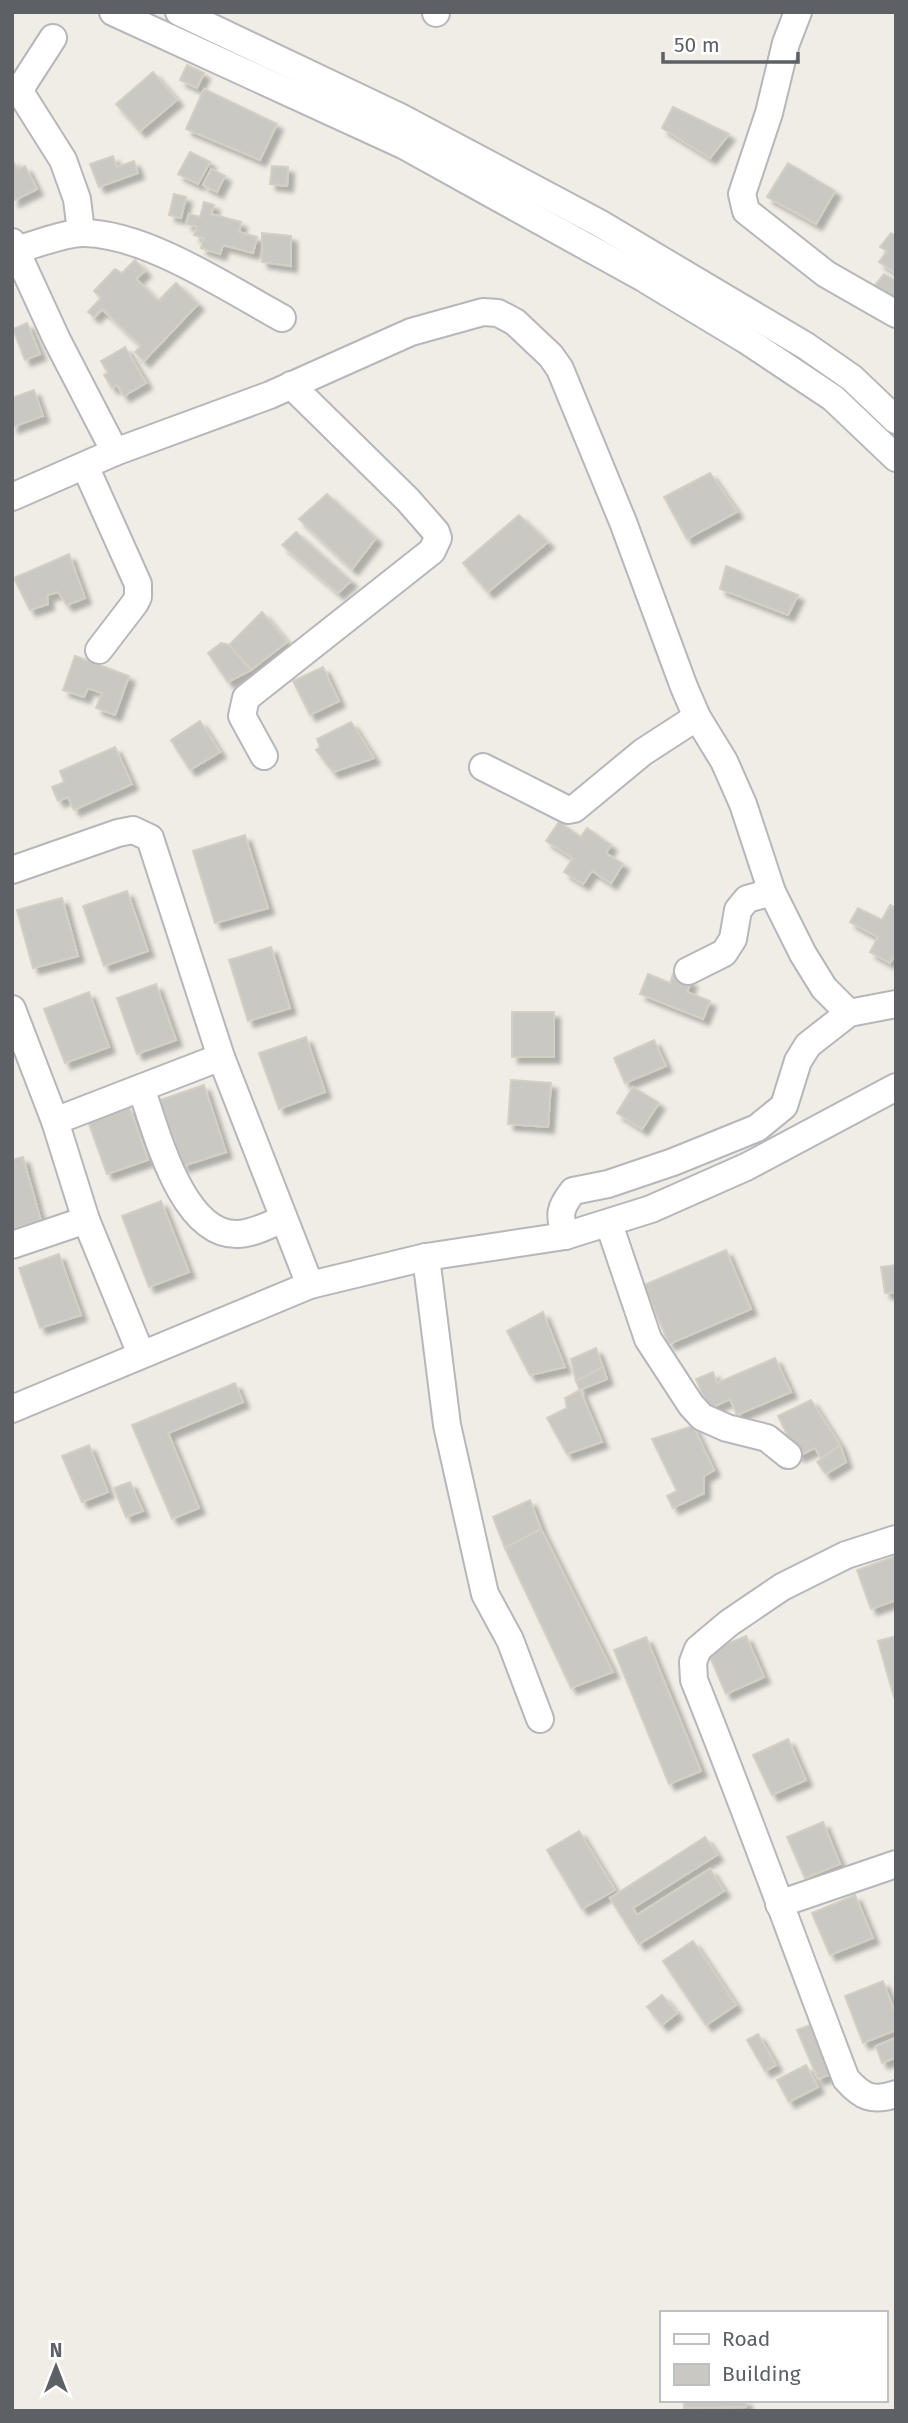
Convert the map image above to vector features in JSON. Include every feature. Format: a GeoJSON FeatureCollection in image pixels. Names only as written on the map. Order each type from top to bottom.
{"type":"FeatureCollection","features":[{"type":"Feature","properties":{"kind":"street"},"geometry":{"type":"LineString","coordinates":[[113,12],[403,145],[645,279],[746,340],[833,398],[896,458]]}},
{"type":"Feature","properties":{"kind":"street"},"geometry":{"type":"LineString","coordinates":[[179,12],[400,117],[599,223],[806,346],[852,378],[896,420]]}},
{"type":"Feature","properties":{"kind":"street"},"geometry":{"type":"LineString","coordinates":[[798,12],[786,43],[769,113],[742,194],[743,203],[746,211],[825,274],[896,314]]}},
{"type":"Feature","properties":{"kind":"street"},"geometry":{"type":"LineString","coordinates":[[53,38],[22,86],[22,96],[63,160],[77,199],[81,232]]}},
{"type":"Feature","properties":{"kind":"street"},"geometry":{"type":"LineString","coordinates":[[115,452],[57,340],[14,246],[81,232],[117,236],[177,261],[282,318]]}},
{"type":"Feature","properties":{"kind":"street"},"geometry":{"type":"LineString","coordinates":[[12,498],[115,452],[290,385],[411,332],[483,312],[498,313],[515,323],[551,356],[560,369],[623,522],[684,687],[697,717],[724,761],[743,804],[772,892],[803,954],[824,988],[849,1013]]}},
{"type":"Feature","properties":{"kind":"street"},"geometry":{"type":"LineString","coordinates":[[264,755],[243,716],[246,698],[432,551],[438,538],[436,532],[408,500],[290,385]]}},
{"type":"Feature","properties":{"kind":"street"},"geometry":{"type":"LineString","coordinates":[[85,466],[138,584],[135,603],[99,650]]}},
{"type":"Feature","properties":{"kind":"street"},"geometry":{"type":"LineString","coordinates":[[483,768],[568,810],[574,809],[643,752],[697,717]]}},
{"type":"Feature","properties":{"kind":"street"},"geometry":{"type":"LineString","coordinates":[[12,870],[118,833],[133,831],[150,838],[221,1058],[310,1285]]}},
{"type":"Feature","properties":{"kind":"street"},"geometry":{"type":"LineString","coordinates":[[688,971],[724,953],[733,939],[738,910],[747,899],[772,892]]}},
{"type":"Feature","properties":{"kind":"street"},"geometry":{"type":"LineString","coordinates":[[565,1236],[560,1217],[563,1204],[573,1191],[608,1184],[757,1128],[784,1106],[797,1061],[808,1045],[849,1013],[896,1004]]}},
{"type":"Feature","properties":{"kind":"street"},"geometry":{"type":"LineString","coordinates":[[13,1013],[55,1121],[86,1220],[141,1354]]}},
{"type":"Feature","properties":{"kind":"street"},"geometry":{"type":"LineString","coordinates":[[55,1121],[221,1058]]}},
{"type":"Feature","properties":{"kind":"street"},"geometry":{"type":"LineString","coordinates":[[12,1409],[310,1285],[426,1257],[565,1236],[651,1209],[746,1167],[896,1087]]}},
{"type":"Feature","properties":{"kind":"street"},"geometry":{"type":"LineString","coordinates":[[141,1088],[178,1187],[199,1218],[218,1229],[235,1234],[249,1232],[283,1219]]}},
{"type":"Feature","properties":{"kind":"street"},"geometry":{"type":"LineString","coordinates":[[12,1245],[86,1220]]}},
{"type":"Feature","properties":{"kind":"street"},"geometry":{"type":"LineString","coordinates":[[609,1224],[648,1339],[691,1405],[702,1417],[727,1428],[767,1438],[788,1455]]}},
{"type":"Feature","properties":{"kind":"street"},"geometry":{"type":"LineString","coordinates":[[426,1257],[447,1425],[485,1594],[510,1640],[540,1719]]}},
{"type":"Feature","properties":{"kind":"street"},"geometry":{"type":"LineString","coordinates":[[896,1539],[846,1555],[782,1587],[729,1623],[698,1649],[693,1662],[694,1680],[749,1816],[779,1904],[846,2079],[860,2094],[881,2099],[896,2094]]}},
{"type":"Feature","properties":{"kind":"street"},"geometry":{"type":"LineString","coordinates":[[779,1904],[896,1864]]}},
{"type":"Feature","properties":{"kind":"building"},"geometry":{"type":"Polygon","coordinates":[[[187,65],[204,73],[197,88],[180,80],[187,65]]]}},
{"type":"Feature","properties":{"kind":"building"},"geometry":{"type":"Polygon","coordinates":[[[153,72],[177,100],[140,131],[116,104],[153,72]]]}},
{"type":"Feature","properties":{"kind":"building"},"geometry":{"type":"Polygon","coordinates":[[[204,89],[277,124],[260,160],[186,129],[204,89]]]}},
{"type":"Feature","properties":{"kind":"building"},"geometry":{"type":"Polygon","coordinates":[[[673,107],[729,134],[710,158],[662,128],[673,107]]]}},
{"type":"Feature","properties":{"kind":"building"},"geometry":{"type":"Polygon","coordinates":[[[190,152],[210,162],[198,184],[178,174],[190,152]]]}},
{"type":"Feature","properties":{"kind":"building"},"geometry":{"type":"Polygon","coordinates":[[[113,156],[117,167],[134,161],[138,173],[99,187],[90,164],[113,156]]]}},
{"type":"Feature","properties":{"kind":"building"},"geometry":{"type":"Polygon","coordinates":[[[12,159],[18,170],[25,166],[37,189],[13,201],[12,159]]]}},
{"type":"Feature","properties":{"kind":"building"},"geometry":{"type":"Polygon","coordinates":[[[788,163],[835,191],[816,224],[767,197],[788,163]]]}},
{"type":"Feature","properties":{"kind":"building"},"geometry":{"type":"Polygon","coordinates":[[[272,166],[288,167],[287,186],[270,184],[272,166]]]}},
{"type":"Feature","properties":{"kind":"building"},"geometry":{"type":"Polygon","coordinates":[[[211,169],[225,176],[217,192],[203,185],[211,169]]]}},
{"type":"Feature","properties":{"kind":"building"},"geometry":{"type":"Polygon","coordinates":[[[174,194],[186,197],[181,218],[169,215],[174,194]]]}},
{"type":"Feature","properties":{"kind":"building"},"geometry":{"type":"Polygon","coordinates":[[[204,202],[214,205],[211,214],[241,222],[239,232],[257,237],[253,253],[223,245],[220,254],[201,248],[204,238],[194,235],[197,227],[186,224],[189,214],[200,217],[204,202]]]}},
{"type":"Feature","properties":{"kind":"building"},"geometry":{"type":"Polygon","coordinates":[[[262,233],[291,236],[291,266],[262,262],[262,233]]]}},
{"type":"Feature","properties":{"kind":"building"},"geometry":{"type":"Polygon","coordinates":[[[891,233],[896,236],[896,273],[879,262],[887,251],[880,247],[891,233]]]}},
{"type":"Feature","properties":{"kind":"building"},"geometry":{"type":"Polygon","coordinates":[[[135,260],[145,271],[136,279],[158,301],[176,283],[198,304],[144,361],[135,352],[141,346],[102,309],[94,317],[88,312],[101,298],[94,291],[115,269],[122,273],[135,260]]]}},
{"type":"Feature","properties":{"kind":"building"},"geometry":{"type":"Polygon","coordinates":[[[884,274],[896,281],[896,307],[871,290],[884,274]]]}},
{"type":"Feature","properties":{"kind":"building"},"geometry":{"type":"Polygon","coordinates":[[[27,323],[40,354],[25,360],[13,329],[27,323]]]}},
{"type":"Feature","properties":{"kind":"building"},"geometry":{"type":"Polygon","coordinates":[[[125,347],[146,383],[124,396],[117,385],[112,388],[104,375],[108,373],[101,361],[125,347]]]}},
{"type":"Feature","properties":{"kind":"building"},"geometry":{"type":"Polygon","coordinates":[[[34,390],[43,416],[12,427],[12,398],[34,390]]]}},
{"type":"Feature","properties":{"kind":"building"},"geometry":{"type":"Polygon","coordinates":[[[710,473],[737,512],[687,539],[664,497],[710,473]]]}},
{"type":"Feature","properties":{"kind":"building"},"geometry":{"type":"Polygon","coordinates":[[[327,494],[376,538],[352,569],[299,519],[327,494]]]}},
{"type":"Feature","properties":{"kind":"building"},"geometry":{"type":"Polygon","coordinates":[[[519,515],[548,542],[488,592],[463,563],[519,515]]]}},
{"type":"Feature","properties":{"kind":"building"},"geometry":{"type":"Polygon","coordinates":[[[296,532],[351,581],[338,593],[282,545],[296,532]]]}},
{"type":"Feature","properties":{"kind":"building"},"geometry":{"type":"Polygon","coordinates":[[[69,554],[85,598],[67,605],[58,592],[47,595],[48,604],[30,610],[14,578],[69,554]]]}},
{"type":"Feature","properties":{"kind":"building"},"geometry":{"type":"Polygon","coordinates":[[[726,566],[798,595],[788,615],[720,589],[726,566]]]}},
{"type":"Feature","properties":{"kind":"building"},"geometry":{"type":"Polygon","coordinates":[[[262,612],[287,642],[251,670],[229,645],[262,612]]]}},
{"type":"Feature","properties":{"kind":"building"},"geometry":{"type":"Polygon","coordinates":[[[221,643],[229,645],[251,670],[228,682],[208,653],[221,643]]]}},
{"type":"Feature","properties":{"kind":"building"},"geometry":{"type":"Polygon","coordinates":[[[75,656],[129,676],[115,715],[96,708],[102,693],[88,688],[84,697],[63,690],[75,656]]]}},
{"type":"Feature","properties":{"kind":"building"},"geometry":{"type":"Polygon","coordinates":[[[323,667],[339,701],[310,715],[293,681],[323,667]]]}},
{"type":"Feature","properties":{"kind":"building"},"geometry":{"type":"Polygon","coordinates":[[[200,721],[220,752],[190,770],[171,740],[200,721]]]}},
{"type":"Feature","properties":{"kind":"building"},"geometry":{"type":"Polygon","coordinates":[[[351,722],[374,758],[333,772],[316,750],[320,747],[317,739],[351,722]]]}},
{"type":"Feature","properties":{"kind":"building"},"geometry":{"type":"Polygon","coordinates":[[[115,747],[132,784],[74,810],[68,797],[58,801],[52,787],[64,782],[60,771],[115,747]]]}},
{"type":"Feature","properties":{"kind":"building"},"geometry":{"type":"Polygon","coordinates":[[[559,822],[581,837],[587,828],[611,845],[606,853],[623,864],[611,883],[592,871],[583,884],[564,872],[573,858],[546,841],[559,822]]]}},
{"type":"Feature","properties":{"kind":"building"},"geometry":{"type":"Polygon","coordinates":[[[245,835],[268,908],[215,923],[193,851],[245,835]]]}},
{"type":"Feature","properties":{"kind":"building"},"geometry":{"type":"Polygon","coordinates":[[[127,891],[148,951],[104,966],[83,906],[127,891]]]}},
{"type":"Feature","properties":{"kind":"building"},"geometry":{"type":"Polygon","coordinates":[[[62,898],[78,956],[33,968],[17,910],[62,898]]]}},
{"type":"Feature","properties":{"kind":"building"},"geometry":{"type":"Polygon","coordinates":[[[890,905],[896,908],[896,953],[890,963],[870,952],[878,937],[850,922],[858,908],[882,920],[890,905]]]}},
{"type":"Feature","properties":{"kind":"building"},"geometry":{"type":"Polygon","coordinates":[[[271,947],[290,1008],[248,1021],[229,960],[271,947]]]}},
{"type":"Feature","properties":{"kind":"building"},"geometry":{"type":"Polygon","coordinates":[[[648,974],[670,983],[673,974],[691,981],[687,992],[710,1001],[703,1019],[640,994],[648,974]]]}},
{"type":"Feature","properties":{"kind":"building"},"geometry":{"type":"Polygon","coordinates":[[[156,984],[176,1040],[137,1054],[117,998],[156,984]]]}},
{"type":"Feature","properties":{"kind":"building"},"geometry":{"type":"Polygon","coordinates":[[[89,992],[109,1047],[65,1063],[44,1009],[89,992]]]}},
{"type":"Feature","properties":{"kind":"building"},"geometry":{"type":"Polygon","coordinates":[[[512,1012],[554,1012],[554,1057],[512,1057],[512,1012]]]}},
{"type":"Feature","properties":{"kind":"building"},"geometry":{"type":"Polygon","coordinates":[[[306,1037],[325,1092],[279,1109],[259,1053],[306,1037]]]}},
{"type":"Feature","properties":{"kind":"building"},"geometry":{"type":"Polygon","coordinates":[[[654,1040],[666,1066],[625,1083],[614,1058],[654,1040]]]}},
{"type":"Feature","properties":{"kind":"building"},"geometry":{"type":"Polygon","coordinates":[[[511,1080],[551,1083],[548,1127],[508,1124],[511,1080]]]}},
{"type":"Feature","properties":{"kind":"building"},"geometry":{"type":"Polygon","coordinates":[[[204,1085],[226,1152],[183,1166],[160,1100],[204,1085]]]}},
{"type":"Feature","properties":{"kind":"building"},"geometry":{"type":"Polygon","coordinates":[[[633,1087],[659,1103],[642,1129],[617,1113],[633,1087]]]}},
{"type":"Feature","properties":{"kind":"building"},"geometry":{"type":"Polygon","coordinates":[[[129,1106],[148,1160],[107,1174],[88,1121],[129,1106]]]}},
{"type":"Feature","properties":{"kind":"building"},"geometry":{"type":"Polygon","coordinates":[[[23,1157],[41,1221],[12,1229],[12,1160],[23,1157]]]}},
{"type":"Feature","properties":{"kind":"building"},"geometry":{"type":"Polygon","coordinates":[[[161,1201],[189,1272],[149,1287],[122,1216],[161,1201]]]}},
{"type":"Feature","properties":{"kind":"building"},"geometry":{"type":"Polygon","coordinates":[[[726,1250],[751,1309],[669,1344],[644,1285],[726,1250]]]}},
{"type":"Feature","properties":{"kind":"building"},"geometry":{"type":"Polygon","coordinates":[[[59,1254],[81,1315],[40,1328],[19,1268],[59,1254]]]}},
{"type":"Feature","properties":{"kind":"building"},"geometry":{"type":"Polygon","coordinates":[[[896,1265],[896,1292],[885,1293],[881,1267],[896,1265]]]}},
{"type":"Feature","properties":{"kind":"building"},"geometry":{"type":"Polygon","coordinates":[[[543,1312],[565,1367],[530,1375],[507,1331],[543,1312]]]}},
{"type":"Feature","properties":{"kind":"building"},"geometry":{"type":"Polygon","coordinates":[[[596,1348],[603,1367],[576,1381],[571,1359],[596,1348]]]}},
{"type":"Feature","properties":{"kind":"building"},"geometry":{"type":"Polygon","coordinates":[[[775,1358],[791,1392],[737,1415],[730,1399],[709,1409],[696,1379],[713,1372],[717,1383],[775,1358]]]}},
{"type":"Feature","properties":{"kind":"building"},"geometry":{"type":"Polygon","coordinates":[[[603,1367],[607,1379],[580,1390],[576,1381],[603,1367]]]}},
{"type":"Feature","properties":{"kind":"building"},"geometry":{"type":"Polygon","coordinates":[[[235,1383],[243,1402],[168,1433],[199,1508],[172,1519],[132,1425],[235,1383]]]}},
{"type":"Feature","properties":{"kind":"building"},"geometry":{"type":"Polygon","coordinates":[[[580,1390],[602,1442],[567,1454],[547,1418],[567,1408],[565,1398],[580,1390]]]}},
{"type":"Feature","properties":{"kind":"building"},"geometry":{"type":"Polygon","coordinates":[[[811,1400],[840,1445],[821,1458],[815,1448],[798,1456],[778,1416],[811,1400]]]}},
{"type":"Feature","properties":{"kind":"building"},"geometry":{"type":"Polygon","coordinates":[[[693,1426],[714,1470],[704,1476],[704,1493],[673,1508],[667,1496],[677,1491],[652,1439],[693,1426]]]}},
{"type":"Feature","properties":{"kind":"building"},"geometry":{"type":"Polygon","coordinates":[[[89,1445],[108,1492],[82,1502],[62,1456],[89,1445]]]}},
{"type":"Feature","properties":{"kind":"building"},"geometry":{"type":"Polygon","coordinates":[[[840,1445],[846,1462],[826,1474],[817,1462],[840,1445]]]}},
{"type":"Feature","properties":{"kind":"building"},"geometry":{"type":"Polygon","coordinates":[[[130,1482],[143,1511],[126,1517],[114,1488],[130,1482]]]}},
{"type":"Feature","properties":{"kind":"building"},"geometry":{"type":"Polygon","coordinates":[[[530,1500],[541,1529],[505,1548],[493,1517],[530,1500]]]}},
{"type":"Feature","properties":{"kind":"building"},"geometry":{"type":"Polygon","coordinates":[[[541,1529],[613,1672],[571,1688],[505,1548],[541,1529]]]}},
{"type":"Feature","properties":{"kind":"building"},"geometry":{"type":"Polygon","coordinates":[[[896,1556],[896,1600],[871,1609],[857,1570],[896,1556]]]}},
{"type":"Feature","properties":{"kind":"building"},"geometry":{"type":"Polygon","coordinates":[[[746,1636],[764,1677],[726,1694],[708,1652],[746,1636]]]}},
{"type":"Feature","properties":{"kind":"building"},"geometry":{"type":"Polygon","coordinates":[[[896,1636],[896,1696],[894,1697],[878,1641],[896,1636]]]}},
{"type":"Feature","properties":{"kind":"building"},"geometry":{"type":"Polygon","coordinates":[[[646,1637],[701,1771],[669,1784],[614,1650],[646,1637]]]}},
{"type":"Feature","properties":{"kind":"building"},"geometry":{"type":"Polygon","coordinates":[[[788,1739],[806,1780],[772,1795],[753,1755],[788,1739]]]}},
{"type":"Feature","properties":{"kind":"building"},"geometry":{"type":"Polygon","coordinates":[[[823,1822],[840,1864],[805,1878],[787,1837],[823,1822]]]}},
{"type":"Feature","properties":{"kind":"building"},"geometry":{"type":"Polygon","coordinates":[[[579,1831],[615,1890],[582,1909],[547,1850],[579,1831]]]}},
{"type":"Feature","properties":{"kind":"building"},"geometry":{"type":"Polygon","coordinates":[[[705,1837],[717,1855],[633,1908],[637,1915],[710,1869],[724,1891],[639,1944],[610,1898],[705,1837]]]}},
{"type":"Feature","properties":{"kind":"building"},"geometry":{"type":"Polygon","coordinates":[[[855,1895],[873,1938],[830,1955],[812,1913],[855,1895]]]}},
{"type":"Feature","properties":{"kind":"building"},"geometry":{"type":"Polygon","coordinates":[[[693,1941],[736,2005],[706,2025],[663,1961],[693,1941]]]}},
{"type":"Feature","properties":{"kind":"building"},"geometry":{"type":"Polygon","coordinates":[[[883,1981],[896,2015],[896,2030],[863,2043],[845,1996],[883,1981]]]}},
{"type":"Feature","properties":{"kind":"building"},"geometry":{"type":"Polygon","coordinates":[[[662,1995],[677,2013],[662,2025],[647,2007],[662,1995]]]}},
{"type":"Feature","properties":{"kind":"building"},"geometry":{"type":"Polygon","coordinates":[[[810,2025],[831,2074],[818,2079],[797,2030],[810,2025]]]}},
{"type":"Feature","properties":{"kind":"building"},"geometry":{"type":"Polygon","coordinates":[[[758,2034],[776,2065],[765,2071],[747,2040],[758,2034]]]}},
{"type":"Feature","properties":{"kind":"building"},"geometry":{"type":"Polygon","coordinates":[[[896,2038],[896,2057],[882,2063],[876,2046],[896,2038]]]}},
{"type":"Feature","properties":{"kind":"building"},"geometry":{"type":"Polygon","coordinates":[[[806,2065],[818,2087],[789,2102],[777,2080],[806,2065]]]}},
{"type":"Feature","properties":{"kind":"building"},"geometry":{"type":"Polygon","coordinates":[[[684,2402],[746,2402],[746,2407],[684,2408],[684,2402]]]}}]}
